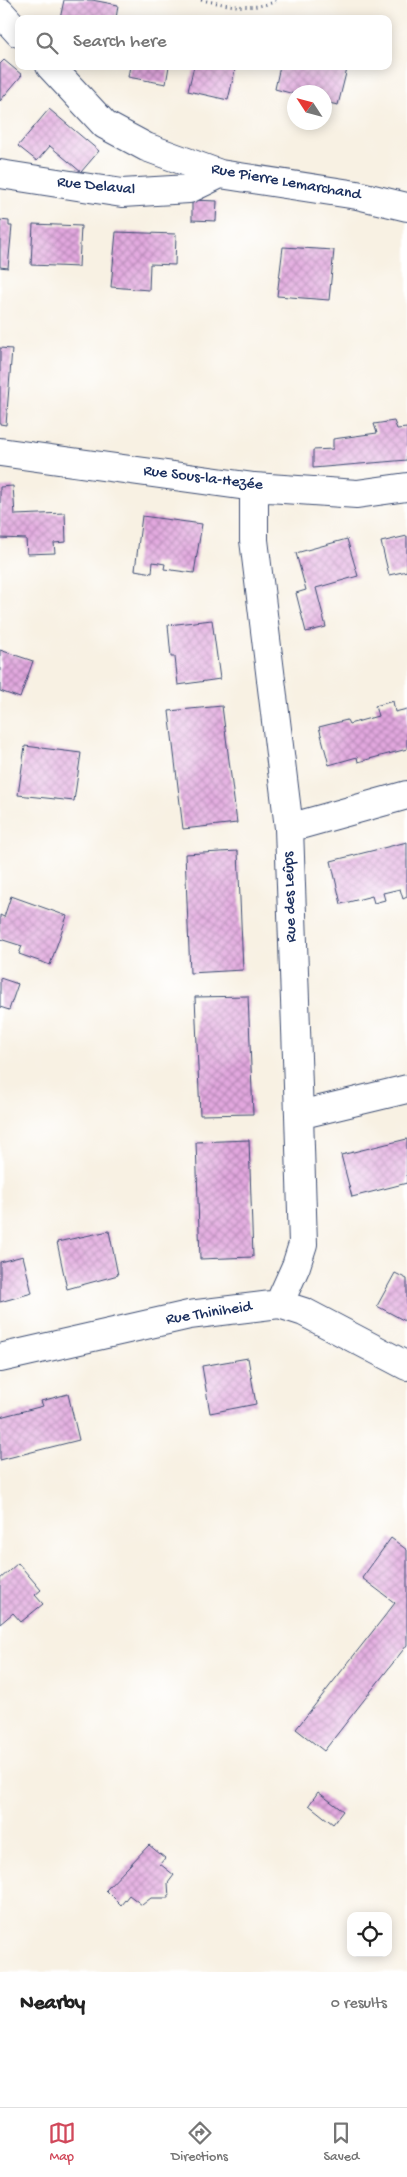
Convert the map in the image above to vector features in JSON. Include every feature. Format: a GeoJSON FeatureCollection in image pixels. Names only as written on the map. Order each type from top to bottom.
{"type":"FeatureCollection","features":[{"type":"Feature","properties":{"kind":"street","name":"Rue Pierre Lemarchand"},"geometry":{"type":"LineString","coordinates":[[54,70],[105,125],[146,148],[220,174],[357,195],[407,207]]}},
{"type":"Feature","properties":{"kind":"street","name":"Rue Delaval"},"geometry":{"type":"LineString","coordinates":[[0,174],[122,193],[189,189],[220,174]]}},
{"type":"Feature","properties":{"kind":"street","name":"Rue Sous-la-Hezée"},"geometry":{"type":"LineString","coordinates":[[0,452],[254,487],[357,494],[407,487]]}},
{"type":"Feature","properties":{"kind":"street","name":"Rue des Leûps"},"geometry":{"type":"LineString","coordinates":[[254,487],[254,540],[289,828],[303,1244],[296,1266],[279,1304]]}},
{"type":"Feature","properties":{"kind":"street"},"geometry":{"type":"LineString","coordinates":[[289,828],[407,795]]}},
{"type":"Feature","properties":{"kind":"street"},"geometry":{"type":"LineString","coordinates":[[299,1115],[407,1089]]}},
{"type":"Feature","properties":{"kind":"street","name":"Rue Thiniheid"},"geometry":{"type":"LineString","coordinates":[[0,1358],[189,1315],[279,1304],[304,1312],[407,1366]]}},
{"type":"Feature","properties":{"kind":"path"},"geometry":{"type":"LineString","coordinates":[[201,0],[234,6],[263,7],[280,0]]}},
{"type":"Feature","properties":{"kind":"building"},"geometry":{"type":"Polygon","coordinates":[[[64,0],[92,0],[118,5],[117,15],[61,15],[64,0]]]}},
{"type":"Feature","properties":{"kind":"building"},"geometry":{"type":"Polygon","coordinates":[[[4,60],[22,75],[0,101],[0,64],[4,60]]]}},
{"type":"Feature","properties":{"kind":"building"},"geometry":{"type":"Polygon","coordinates":[[[129,70],[168,70],[166,84],[128,77],[129,70]]]}},
{"type":"Feature","properties":{"kind":"building"},"geometry":{"type":"Polygon","coordinates":[[[193,70],[235,70],[228,100],[188,91],[193,70]]]}},
{"type":"Feature","properties":{"kind":"building"},"geometry":{"type":"Polygon","coordinates":[[[279,70],[347,70],[338,105],[332,104],[332,85],[287,85],[287,92],[275,89],[279,70]]]}},
{"type":"Feature","properties":{"kind":"building"},"geometry":{"type":"Polygon","coordinates":[[[49,109],[99,151],[81,172],[50,146],[37,161],[18,146],[49,109]]]}},
{"type":"Feature","properties":{"kind":"building"},"geometry":{"type":"Polygon","coordinates":[[[192,200],[217,201],[216,221],[192,220],[192,200]]]}},
{"type":"Feature","properties":{"kind":"building"},"geometry":{"type":"Polygon","coordinates":[[[0,220],[9,221],[9,226],[12,226],[8,268],[0,267],[0,220]]]}},
{"type":"Feature","properties":{"kind":"building"},"geometry":{"type":"Polygon","coordinates":[[[33,224],[81,226],[79,267],[31,265],[33,224]]]}},
{"type":"Feature","properties":{"kind":"building"},"geometry":{"type":"Polygon","coordinates":[[[116,232],[176,234],[175,265],[150,264],[149,290],[111,287],[116,232]]]}},
{"type":"Feature","properties":{"kind":"building"},"geometry":{"type":"Polygon","coordinates":[[[283,247],[334,250],[329,300],[277,296],[283,247]]]}},
{"type":"Feature","properties":{"kind":"building"},"geometry":{"type":"Polygon","coordinates":[[[0,348],[12,349],[6,425],[0,424],[0,348]]]}},
{"type":"Feature","properties":{"kind":"building"},"geometry":{"type":"Polygon","coordinates":[[[394,421],[397,429],[407,428],[407,460],[313,468],[313,450],[333,449],[333,439],[377,433],[374,424],[394,421]]]}},
{"type":"Feature","properties":{"kind":"building"},"geometry":{"type":"Polygon","coordinates":[[[13,486],[15,515],[65,513],[66,542],[54,543],[55,553],[27,554],[26,539],[0,538],[0,487],[13,486]]]}},
{"type":"Feature","properties":{"kind":"building"},"geometry":{"type":"Polygon","coordinates":[[[142,516],[202,524],[194,573],[164,569],[165,564],[153,562],[152,573],[135,570],[142,516]]]}},
{"type":"Feature","properties":{"kind":"building"},"geometry":{"type":"Polygon","coordinates":[[[407,536],[407,571],[389,575],[381,542],[407,536]]]}},
{"type":"Feature","properties":{"kind":"building"},"geometry":{"type":"Polygon","coordinates":[[[347,539],[358,576],[316,588],[326,627],[306,632],[296,593],[306,590],[296,553],[347,539]]]}},
{"type":"Feature","properties":{"kind":"building"},"geometry":{"type":"Polygon","coordinates":[[[212,620],[220,679],[178,685],[175,657],[171,657],[168,625],[212,620]]]}},
{"type":"Feature","properties":{"kind":"building"},"geometry":{"type":"Polygon","coordinates":[[[0,650],[33,661],[20,698],[0,691],[0,650]]]}},
{"type":"Feature","properties":{"kind":"building"},"geometry":{"type":"Polygon","coordinates":[[[393,701],[395,712],[407,709],[407,749],[358,762],[357,757],[329,765],[319,727],[347,720],[349,724],[378,716],[375,706],[393,701]]]}},
{"type":"Feature","properties":{"kind":"building"},"geometry":{"type":"Polygon","coordinates":[[[222,706],[237,823],[183,829],[169,711],[222,706]]]}},
{"type":"Feature","properties":{"kind":"building"},"geometry":{"type":"Polygon","coordinates":[[[25,746],[81,753],[74,801],[18,795],[25,746]]]}},
{"type":"Feature","properties":{"kind":"building"},"geometry":{"type":"Polygon","coordinates":[[[407,842],[407,897],[403,899],[400,889],[383,893],[385,900],[374,903],[372,896],[341,904],[331,861],[407,842]]]}},
{"type":"Feature","properties":{"kind":"building"},"geometry":{"type":"Polygon","coordinates":[[[238,851],[243,970],[190,973],[185,854],[238,851]]]}},
{"type":"Feature","properties":{"kind":"building"},"geometry":{"type":"Polygon","coordinates":[[[11,896],[67,916],[50,965],[19,954],[22,946],[0,939],[0,915],[4,917],[11,896]]]}},
{"type":"Feature","properties":{"kind":"building"},"geometry":{"type":"Polygon","coordinates":[[[0,978],[18,984],[9,1010],[0,1007],[0,978]]]}},
{"type":"Feature","properties":{"kind":"building"},"geometry":{"type":"Polygon","coordinates":[[[248,996],[253,1114],[200,1115],[195,997],[248,996]]]}},
{"type":"Feature","properties":{"kind":"building"},"geometry":{"type":"Polygon","coordinates":[[[407,1139],[407,1183],[352,1197],[341,1155],[407,1139]]]}},
{"type":"Feature","properties":{"kind":"building"},"geometry":{"type":"Polygon","coordinates":[[[249,1140],[253,1257],[200,1259],[196,1142],[249,1140]]]}},
{"type":"Feature","properties":{"kind":"building"},"geometry":{"type":"Polygon","coordinates":[[[109,1231],[118,1275],[67,1289],[57,1242],[109,1231]]]}},
{"type":"Feature","properties":{"kind":"building"},"geometry":{"type":"Polygon","coordinates":[[[23,1256],[32,1293],[0,1302],[0,1262],[23,1256]]]}},
{"type":"Feature","properties":{"kind":"building"},"geometry":{"type":"Polygon","coordinates":[[[395,1273],[407,1279],[407,1322],[377,1306],[395,1273]]]}},
{"type":"Feature","properties":{"kind":"building"},"geometry":{"type":"Polygon","coordinates":[[[248,1358],[256,1404],[210,1413],[202,1366],[248,1358]]]}},
{"type":"Feature","properties":{"kind":"building"},"geometry":{"type":"Polygon","coordinates":[[[68,1394],[79,1440],[0,1460],[0,1417],[43,1406],[41,1401],[68,1394]]]}},
{"type":"Feature","properties":{"kind":"building"},"geometry":{"type":"Polygon","coordinates":[[[391,1538],[407,1550],[407,1645],[324,1751],[296,1729],[395,1603],[362,1578],[391,1538]]]}},
{"type":"Feature","properties":{"kind":"building"},"geometry":{"type":"Polygon","coordinates":[[[18,1563],[41,1590],[35,1595],[43,1604],[21,1622],[13,1613],[0,1624],[0,1579],[18,1563]]]}},
{"type":"Feature","properties":{"kind":"building"},"geometry":{"type":"Polygon","coordinates":[[[318,1792],[343,1811],[333,1824],[309,1805],[318,1792]]]}},
{"type":"Feature","properties":{"kind":"building"},"geometry":{"type":"Polygon","coordinates":[[[149,1845],[165,1858],[160,1864],[174,1875],[168,1883],[169,1898],[151,1898],[142,1905],[129,1895],[121,1905],[106,1890],[149,1845]]]}}]}
